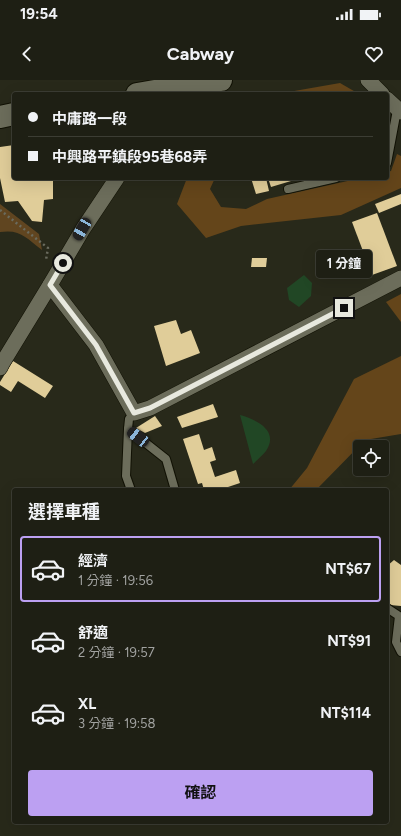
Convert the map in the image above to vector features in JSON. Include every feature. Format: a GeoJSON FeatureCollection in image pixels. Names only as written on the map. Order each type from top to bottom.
{"type":"FeatureCollection","features":[{"type":"Feature","properties":{"kind":"street"},"geometry":{"type":"LineString","coordinates":[[161,92],[221,80]]}},
{"type":"Feature","properties":{"kind":"street"},"geometry":{"type":"LineString","coordinates":[[368,80],[380,92]]}},
{"type":"Feature","properties":{"kind":"street"},"geometry":{"type":"LineString","coordinates":[[0,117],[12,114]]}},
{"type":"Feature","properties":{"kind":"street"},"geometry":{"type":"LineString","coordinates":[[0,368],[82,229],[116,180]]}},
{"type":"Feature","properties":{"kind":"street"},"geometry":{"type":"LineString","coordinates":[[50,285],[96,345],[134,413],[150,408],[401,278]]}},
{"type":"Feature","properties":{"kind":"lane"},"geometry":{"type":"LineString","coordinates":[[389,149],[395,107]]}},
{"type":"Feature","properties":{"kind":"lane"},"geometry":{"type":"LineString","coordinates":[[288,189],[327,180]]}},
{"type":"Feature","properties":{"kind":"lane"},"geometry":{"type":"LineString","coordinates":[[130,488],[126,476],[128,429],[129,419],[134,413]]}},
{"type":"Feature","properties":{"kind":"lane"},"geometry":{"type":"LineString","coordinates":[[128,429],[166,459],[174,488]]}},
{"type":"Feature","properties":{"kind":"lane"},"geometry":{"type":"LineString","coordinates":[[389,609],[400,615],[396,642],[401,652]]}},
{"type":"Feature","properties":{"kind":"path"},"geometry":{"type":"LineString","coordinates":[[0,210],[48,248],[44,280],[50,285]]}},
{"type":"Feature","properties":{"kind":"shaded area"},"geometry":{"type":"Polygon","coordinates":[[[340,83],[356,92],[288,92],[340,83]]]}},
{"type":"Feature","properties":{"kind":"shaded area"},"geometry":{"type":"Polygon","coordinates":[[[397,154],[401,156],[401,188],[341,215],[241,226],[206,238],[177,204],[186,180],[214,180],[210,189],[221,207],[246,209],[267,199],[352,180],[389,180],[389,172],[391,171],[397,154]]]}},
{"type":"Feature","properties":{"kind":"shaded area"},"geometry":{"type":"Polygon","coordinates":[[[0,204],[39,234],[42,250],[23,235],[7,231],[0,232],[0,204]]]}},
{"type":"Feature","properties":{"kind":"shaded area"},"geometry":{"type":"Polygon","coordinates":[[[304,275],[312,283],[311,296],[299,307],[289,300],[287,288],[304,275]]]}},
{"type":"Feature","properties":{"kind":"shaded area"},"geometry":{"type":"Polygon","coordinates":[[[401,294],[401,322],[386,302],[401,294]]]}},
{"type":"Feature","properties":{"kind":"shaded area"},"geometry":{"type":"Polygon","coordinates":[[[401,356],[401,434],[365,440],[353,440],[353,452],[318,488],[291,488],[307,468],[354,379],[401,356]]]}},
{"type":"Feature","properties":{"kind":"shaded area"},"geometry":{"type":"Polygon","coordinates":[[[240,415],[259,423],[268,431],[270,437],[270,444],[266,451],[253,464],[240,415]]]}},
{"type":"Feature","properties":{"kind":"building"},"geometry":{"type":"Polygon","coordinates":[[[12,145],[12,180],[53,180],[53,199],[44,200],[42,222],[32,221],[18,201],[5,202],[0,178],[0,147],[12,145]]]}},
{"type":"Feature","properties":{"kind":"building"},"geometry":{"type":"Polygon","coordinates":[[[252,180],[266,180],[269,191],[256,194],[252,180]]]}},
{"type":"Feature","properties":{"kind":"building"},"geometry":{"type":"Polygon","coordinates":[[[269,180],[291,180],[291,181],[271,187],[269,180]]]}},
{"type":"Feature","properties":{"kind":"building"},"geometry":{"type":"Polygon","coordinates":[[[401,194],[401,204],[379,213],[375,204],[401,194]]]}},
{"type":"Feature","properties":{"kind":"building"},"geometry":{"type":"Polygon","coordinates":[[[377,213],[397,266],[372,275],[352,222],[377,213]]]}},
{"type":"Feature","properties":{"kind":"building"},"geometry":{"type":"Polygon","coordinates":[[[252,258],[267,258],[266,267],[251,267],[252,258]]]}},
{"type":"Feature","properties":{"kind":"building"},"geometry":{"type":"Polygon","coordinates":[[[176,320],[181,334],[191,330],[200,353],[166,366],[154,326],[176,320]]]}},
{"type":"Feature","properties":{"kind":"building"},"geometry":{"type":"Polygon","coordinates":[[[13,361],[53,386],[45,398],[18,381],[11,392],[0,385],[0,382],[13,361]]]}},
{"type":"Feature","properties":{"kind":"building"},"geometry":{"type":"Polygon","coordinates":[[[213,404],[218,417],[182,428],[177,417],[213,404]]]}},
{"type":"Feature","properties":{"kind":"building"},"geometry":{"type":"Polygon","coordinates":[[[155,416],[162,426],[145,433],[136,428],[155,416]]]}},
{"type":"Feature","properties":{"kind":"building"},"geometry":{"type":"Polygon","coordinates":[[[199,434],[204,450],[212,447],[216,460],[210,462],[215,477],[236,470],[240,483],[225,488],[203,488],[202,483],[198,484],[183,439],[199,434]]]}},
{"type":"Feature","properties":{"kind":"building"},"geometry":{"type":"Polygon","coordinates":[[[394,560],[401,565],[401,606],[389,604],[389,564],[394,560]]]}},
{"type":"Feature","properties":{"kind":"route"},"geometry":{"type":"LineString","coordinates":[[63,263],[50,285],[96,345],[134,413],[150,408],[344,308]]}}]}
